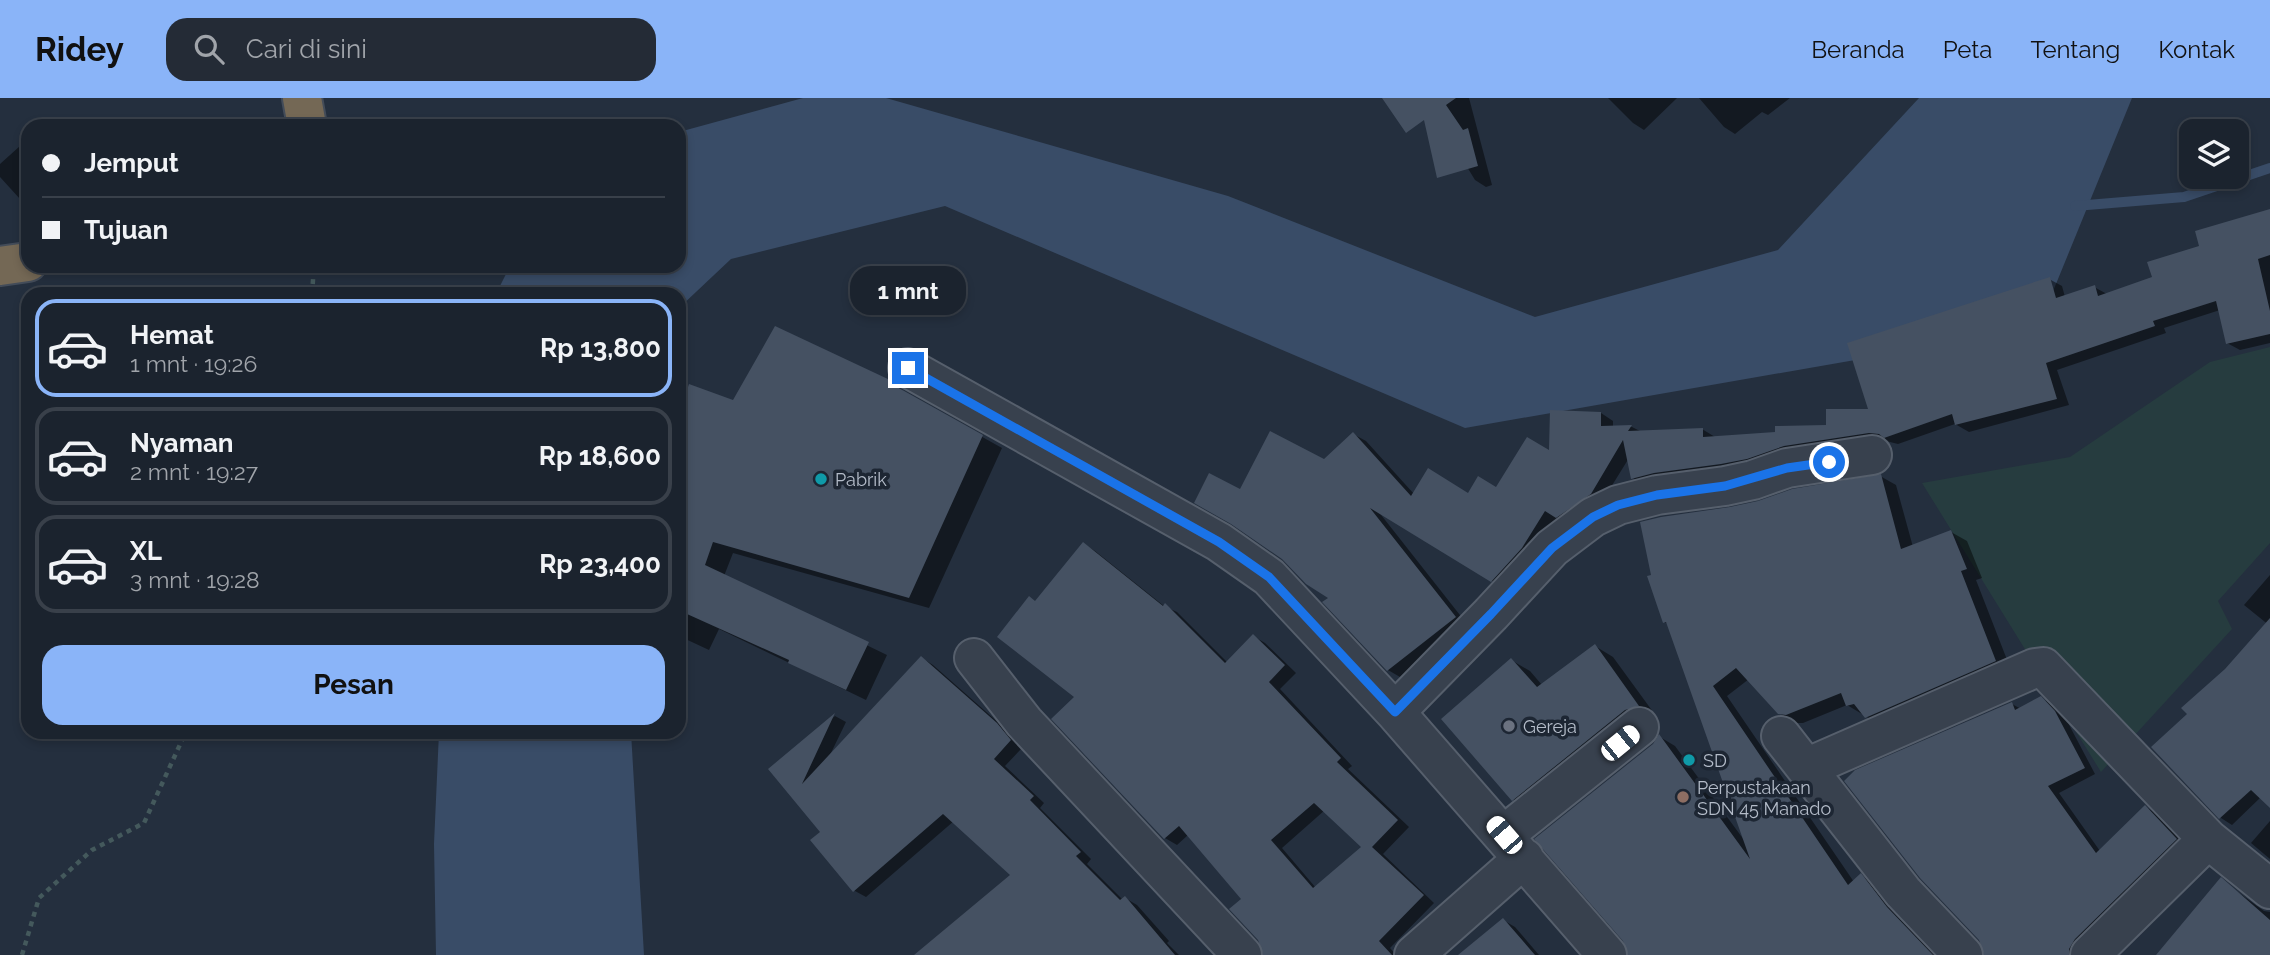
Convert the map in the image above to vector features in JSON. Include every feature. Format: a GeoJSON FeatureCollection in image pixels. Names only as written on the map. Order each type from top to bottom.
{"type":"FeatureCollection","features":[{"type":"Feature","properties":{"kind":"highway"},"geometry":{"type":"LineString","coordinates":[[302,98],[306,119]]}},
{"type":"Feature","properties":{"kind":"highway"},"geometry":{"type":"LineString","coordinates":[[0,266],[21,263]]}},
{"type":"Feature","properties":{"kind":"street"},"geometry":{"type":"LineString","coordinates":[[908,368],[1219,542],[1269,577],[1395,712],[1606,955]]}},
{"type":"Feature","properties":{"kind":"street"},"geometry":{"type":"LineString","coordinates":[[1395,712],[1552,548],[1593,517],[1618,505],[1657,495],[1725,486],[1787,468],[1872,455]]}},
{"type":"Feature","properties":{"kind":"street"},"geometry":{"type":"LineString","coordinates":[[974,658],[1024,722],[1242,955]]}},
{"type":"Feature","properties":{"kind":"street"},"geometry":{"type":"LineString","coordinates":[[1806,768],[2039,667],[2048,672],[2208,839],[2270,888]]}},
{"type":"Feature","properties":{"kind":"street"},"geometry":{"type":"LineString","coordinates":[[1414,955],[1514,846],[1639,727]]}},
{"type":"Feature","properties":{"kind":"street"},"geometry":{"type":"LineString","coordinates":[[1781,736],[1903,892],[1963,955]]}},
{"type":"Feature","properties":{"kind":"street"},"geometry":{"type":"LineString","coordinates":[[2090,955],[2208,839]]}},
{"type":"Feature","properties":{"kind":"path"},"geometry":{"type":"LineString","coordinates":[[22,955],[39,898],[92,850],[144,823],[183,739]]}},
{"type":"Feature","properties":{"kind":"green space"},"geometry":{"type":"Polygon","coordinates":[[[2270,347],[2270,543],[2218,601],[2232,629],[2101,772],[1922,483],[2070,457],[2210,362],[2270,347]]]}},
{"type":"Feature","properties":{"kind":"water"},"geometry":{"type":"Polygon","coordinates":[[[803,98],[886,98],[1228,196],[1535,317],[1778,250],[1919,98],[2132,98],[2038,328],[1465,428],[945,206],[731,259],[686,301],[686,287],[500,287],[506,273],[686,273],[686,130],[803,98]]]}},
{"type":"Feature","properties":{"kind":"water"},"geometry":{"type":"Polygon","coordinates":[[[439,739],[631,739],[644,955],[436,955],[434,844],[439,739]]]}},
{"type":"Feature","properties":{"kind":"building"},"geometry":{"type":"Polygon","coordinates":[[[1382,98],[1456,98],[1446,105],[1463,130],[1468,128],[1478,166],[1437,178],[1424,120],[1406,133],[1382,98]]]}},
{"type":"Feature","properties":{"kind":"building"},"geometry":{"type":"Polygon","coordinates":[[[2270,209],[2270,255],[2258,259],[2270,311],[2270,334],[2226,344],[2216,301],[2153,321],[2155,326],[2046,363],[2057,399],[1955,425],[1952,414],[1884,438],[1879,434],[1869,433],[1784,446],[1747,459],[1631,479],[1623,440],[1591,494],[1556,518],[1545,511],[1522,548],[1491,582],[1370,508],[1456,617],[1387,671],[1322,602],[1328,598],[1306,584],[1282,559],[1231,524],[1194,503],[1209,473],[1240,489],[1270,431],[1324,459],[1353,432],[1411,496],[1428,468],[1468,493],[1478,476],[1496,487],[1527,437],[1549,450],[1550,410],[1601,412],[1601,426],[1632,425],[1628,431],[1703,428],[1703,437],[1775,432],[1775,426],[1826,425],[1826,409],[1868,409],[1847,343],[2050,277],[2056,298],[2095,285],[2098,296],[2152,277],[2147,262],[2199,246],[2195,231],[2270,209]]]}},
{"type":"Feature","properties":{"kind":"building","name":"Pabrik"},"geometry":{"type":"Polygon","coordinates":[[[775,326],[890,380],[897,387],[983,435],[909,598],[713,542],[705,565],[869,642],[846,690],[788,663],[789,660],[687,614],[686,616],[686,393],[689,384],[733,400],[775,326]]]}},
{"type":"Feature","properties":{"kind":"building"},"geometry":{"type":"Polygon","coordinates":[[[1881,474],[1901,549],[1951,530],[1967,569],[1961,571],[1996,661],[1865,718],[1854,704],[1846,706],[1841,693],[1786,715],[1778,714],[1736,668],[1713,686],[1848,885],[1861,873],[1887,907],[1933,955],[1628,955],[1623,941],[1534,839],[1653,744],[1659,734],[1750,859],[1666,622],[1663,623],[1647,576],[1651,575],[1640,522],[1730,507],[1792,489],[1881,474]]]}},
{"type":"Feature","properties":{"kind":"building"},"geometry":{"type":"Polygon","coordinates":[[[1083,542],[1163,606],[1165,603],[1225,663],[1253,634],[1285,665],[1269,682],[1341,758],[1337,762],[1398,820],[1372,847],[1424,895],[1379,941],[1392,955],[1263,955],[1258,940],[1229,909],[1241,899],[1179,826],[1164,839],[1051,719],[1074,697],[997,637],[1029,596],[1035,601],[1083,542]],[[1314,803],[1271,840],[1313,888],[1361,847],[1314,803]]]}},
{"type":"Feature","properties":{"kind":"building"},"geometry":{"type":"Polygon","coordinates":[[[2270,618],[2270,808],[2251,790],[2219,819],[2151,747],[2187,714],[2181,708],[2225,669],[2270,618]]]}},
{"type":"Feature","properties":{"kind":"building","name":"Gereja"},"geometry":{"type":"Polygon","coordinates":[[[1595,644],[1639,706],[1625,710],[1512,801],[1441,719],[1511,658],[1537,687],[1595,644]]]}},
{"type":"Feature","properties":{"kind":"building"},"geometry":{"type":"Polygon","coordinates":[[[921,656],[997,723],[1011,740],[994,759],[1034,796],[1030,800],[1081,852],[1076,856],[1120,900],[1125,896],[1175,955],[914,955],[1010,875],[943,814],[853,892],[810,840],[820,832],[768,769],[835,713],[802,784],[921,656]]]}},
{"type":"Feature","properties":{"kind":"building"},"geometry":{"type":"Polygon","coordinates":[[[2041,696],[2055,711],[2085,768],[2048,786],[2096,853],[2145,805],[2177,839],[2075,939],[2069,949],[2069,955],[1984,955],[1979,940],[1920,878],[1844,781],[1855,770],[2012,702],[2015,710],[2041,696]]]}},
{"type":"Feature","properties":{"kind":"building"},"geometry":{"type":"Polygon","coordinates":[[[2221,877],[2270,920],[2270,955],[2156,955],[2221,877]]]}},
{"type":"Feature","properties":{"kind":"building"},"geometry":{"type":"Polygon","coordinates":[[[1503,918],[1535,955],[1458,955],[1503,918]]]}},
{"type":"Feature","properties":{"kind":"waterway"},"geometry":{"type":"LineString","coordinates":[[2075,206],[2184,197],[2270,168]]}},
{"type":"Feature","properties":{"kind":"place","name":"Pabrik"},"geometry":{"type":"Point","coordinates":[821,479]}},
{"type":"Feature","properties":{"kind":"place","name":"Gereja"},"geometry":{"type":"Point","coordinates":[1509,726]}},
{"type":"Feature","properties":{"kind":"place","name":"SD"},"geometry":{"type":"Point","coordinates":[1689,760]}},
{"type":"Feature","properties":{"kind":"place","name":"Perpustakaan SDN 45 Manado"},"geometry":{"type":"Point","coordinates":[1683,797]}},
{"type":"Feature","properties":{"kind":"route"},"geometry":{"type":"LineString","coordinates":[[908,368],[1219,542],[1269,577],[1395,712],[1552,548],[1593,517],[1618,505],[1657,495],[1725,486],[1787,468],[1829,462]]}}]}
